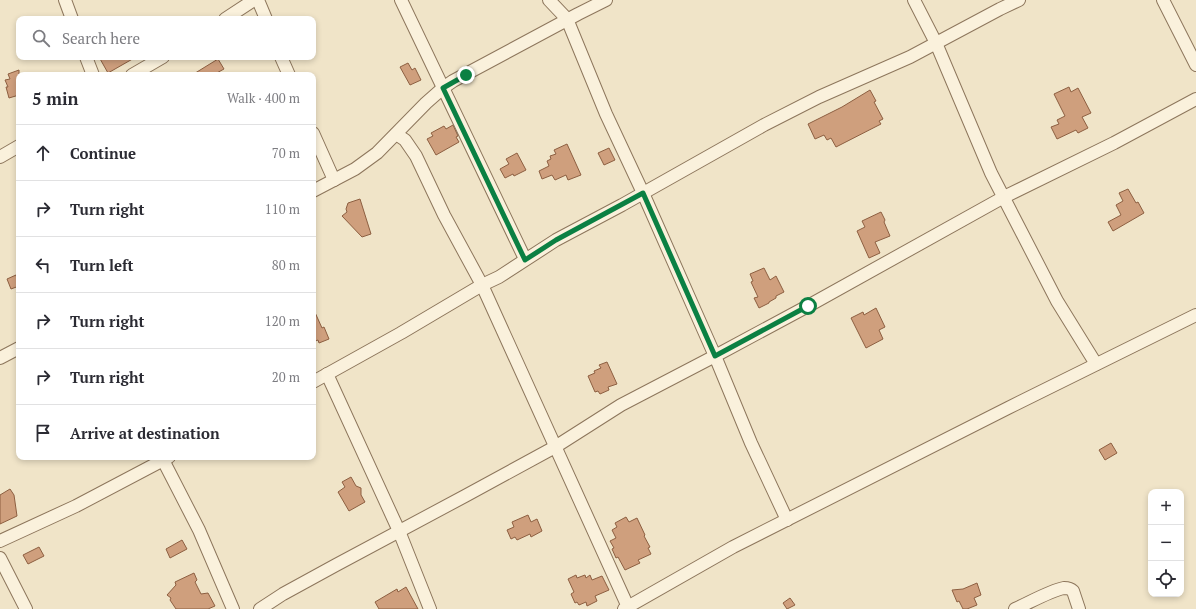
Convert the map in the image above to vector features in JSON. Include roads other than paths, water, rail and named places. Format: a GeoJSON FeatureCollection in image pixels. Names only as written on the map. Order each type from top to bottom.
{"type":"FeatureCollection","features":[{"type":"Feature","properties":{"kind":"street"},"geometry":{"type":"LineString","coordinates":[[65,0],[71,16]]}},
{"type":"Feature","properties":{"kind":"street"},"geometry":{"type":"LineString","coordinates":[[230,16],[254,0]]}},
{"type":"Feature","properties":{"kind":"street"},"geometry":{"type":"LineString","coordinates":[[258,0],[265,16]]}},
{"type":"Feature","properties":{"kind":"street"},"geometry":{"type":"LineString","coordinates":[[401,0],[525,260]]}},
{"type":"Feature","properties":{"kind":"street"},"geometry":{"type":"LineString","coordinates":[[549,0],[567,19],[606,114],[643,193],[715,356],[751,443],[787,520]]}},
{"type":"Feature","properties":{"kind":"street"},"geometry":{"type":"LineString","coordinates":[[316,189],[355,169],[377,153],[426,103],[453,81],[567,19],[606,0]]}},
{"type":"Feature","properties":{"kind":"street"},"geometry":{"type":"LineString","coordinates":[[914,0],[936,43],[991,173],[1057,301],[1096,364]]}},
{"type":"Feature","properties":{"kind":"street"},"geometry":{"type":"LineString","coordinates":[[316,380],[401,333],[482,285],[499,277],[556,240],[771,121],[819,96],[910,57],[1019,0]]}},
{"type":"Feature","properties":{"kind":"street"},"geometry":{"type":"LineString","coordinates":[[1163,0],[1196,65]]}},
{"type":"Feature","properties":{"kind":"street"},"geometry":{"type":"LineString","coordinates":[[87,60],[92,72]]}},
{"type":"Feature","properties":{"kind":"street"},"geometry":{"type":"LineString","coordinates":[[137,72],[158,60]]}},
{"type":"Feature","properties":{"kind":"street"},"geometry":{"type":"LineString","coordinates":[[282,60],[288,72]]}},
{"type":"Feature","properties":{"kind":"street"},"geometry":{"type":"LineString","coordinates":[[260,609],[283,594],[555,447],[621,405],[883,265],[1004,197],[1114,144],[1196,99]]}},
{"type":"Feature","properties":{"kind":"street"},"geometry":{"type":"LineString","coordinates":[[396,134],[405,140],[416,156],[444,215],[482,285],[626,608],[733,547],[1196,315]]}},
{"type":"Feature","properties":{"kind":"street"},"geometry":{"type":"LineString","coordinates":[[316,140],[334,180]]}},
{"type":"Feature","properties":{"kind":"street"},"geometry":{"type":"LineString","coordinates":[[0,157],[16,148]]}},
{"type":"Feature","properties":{"kind":"street"},"geometry":{"type":"LineString","coordinates":[[0,358],[16,350]]}},
{"type":"Feature","properties":{"kind":"street"},"geometry":{"type":"LineString","coordinates":[[326,374],[399,531],[430,609]]}},
{"type":"Feature","properties":{"kind":"street"},"geometry":{"type":"LineString","coordinates":[[0,541],[76,506],[162,460]]}},
{"type":"Feature","properties":{"kind":"street"},"geometry":{"type":"LineString","coordinates":[[167,460],[234,609]]}},
{"type":"Feature","properties":{"kind":"street"},"geometry":{"type":"LineString","coordinates":[[0,558],[26,609]]}},
{"type":"Feature","properties":{"kind":"street"},"geometry":{"type":"LineString","coordinates":[[1015,609],[1048,594],[1066,588],[1073,591],[1079,609]]}}]}
